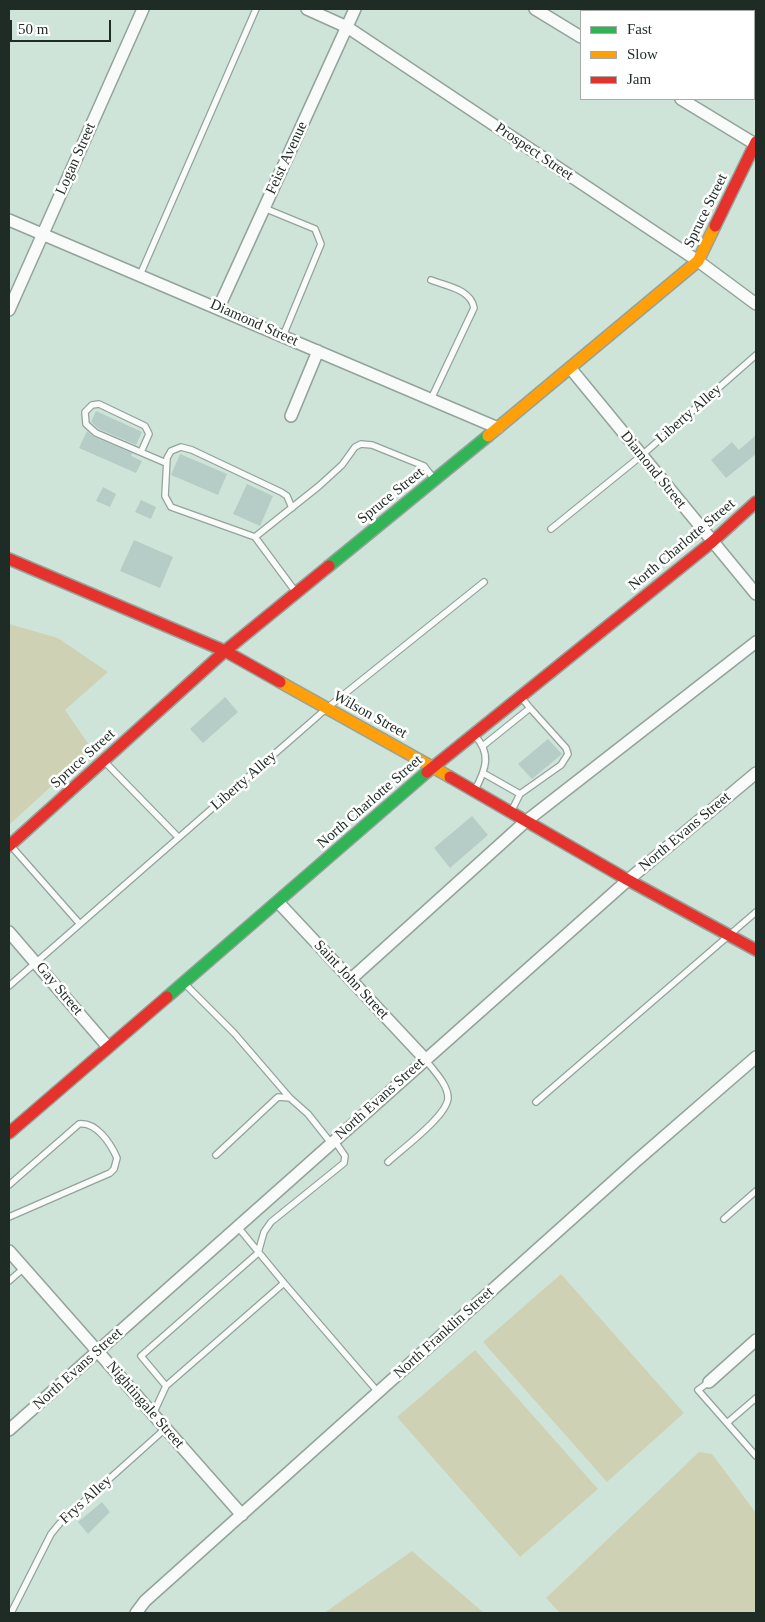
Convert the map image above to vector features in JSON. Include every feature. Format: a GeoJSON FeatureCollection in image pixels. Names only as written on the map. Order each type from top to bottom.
{"type":"FeatureCollection","features":[{"type":"Feature","properties":{"kind":"street","name":"Logan Street"},"geometry":{"type":"LineString","coordinates":[[9,310],[143,9]]}},
{"type":"Feature","properties":{"kind":"street","name":"Prospect Street"},"geometry":{"type":"LineString","coordinates":[[307,9],[347,27],[698,261],[756,304]]}},
{"type":"Feature","properties":{"kind":"street","name":"Feist Avenue"},"geometry":{"type":"LineString","coordinates":[[218,308],[355,9]]}},
{"type":"Feature","properties":{"kind":"street"},"geometry":{"type":"LineString","coordinates":[[535,9],[580,36]]}},
{"type":"Feature","properties":{"kind":"street"},"geometry":{"type":"LineString","coordinates":[[684,100],[756,144]]}},
{"type":"Feature","properties":{"kind":"street","name":"Spruce Street"},"geometry":{"type":"LineString","coordinates":[[10,846],[225,651],[571,369],[698,261],[756,144]]}},
{"type":"Feature","properties":{"kind":"street","name":"Diamond Street"},"geometry":{"type":"LineString","coordinates":[[9,220],[498,428]]}},
{"type":"Feature","properties":{"kind":"street"},"geometry":{"type":"LineString","coordinates":[[291,416],[318,351]]}},
{"type":"Feature","properties":{"kind":"street","name":"Diamond Street"},"geometry":{"type":"LineString","coordinates":[[571,369],[756,594]]}},
{"type":"Feature","properties":{"kind":"street","name":"North Charlotte Street"},"geometry":{"type":"LineString","coordinates":[[9,1134],[433,767],[712,542],[756,502]]}},
{"type":"Feature","properties":{"kind":"street","name":"Wilson Street"},"geometry":{"type":"LineString","coordinates":[[9,559],[225,651],[433,767],[628,880],[756,950]]}},
{"type":"Feature","properties":{"kind":"street"},"geometry":{"type":"LineString","coordinates":[[351,979],[525,822],[756,642]]}},
{"type":"Feature","properties":{"kind":"street","name":"North Evans Street"},"geometry":{"type":"LineString","coordinates":[[9,1430],[424,1059],[628,880],[756,773]]}},
{"type":"Feature","properties":{"kind":"street","name":"Saint John Street"},"geometry":{"type":"LineString","coordinates":[[278,902],[424,1059]]}},
{"type":"Feature","properties":{"kind":"street","name":"Gay Street"},"geometry":{"type":"LineString","coordinates":[[9,932],[108,1047]]}},
{"type":"Feature","properties":{"kind":"street","name":"North Franklin Street"},"geometry":{"type":"LineString","coordinates":[[136,1613],[146,1601],[378,1392],[635,1162],[756,1058]]}},
{"type":"Feature","properties":{"kind":"street","name":"Nightingale Street"},"geometry":{"type":"LineString","coordinates":[[9,1251],[242,1514]]}},
{"type":"Feature","properties":{"kind":"street"},"geometry":{"type":"LineString","coordinates":[[709,1382],[756,1340]]}},
{"type":"Feature","properties":{"kind":"lane"},"geometry":{"type":"LineString","coordinates":[[140,275],[256,9]]}},
{"type":"Feature","properties":{"kind":"lane"},"geometry":{"type":"LineString","coordinates":[[264,208],[315,229],[321,244],[283,336]]}},
{"type":"Feature","properties":{"kind":"lane"},"geometry":{"type":"LineString","coordinates":[[431,280],[467,294],[473,301],[474,308],[431,399]]}},
{"type":"Feature","properties":{"kind":"lane","name":"Liberty Alley"},"geometry":{"type":"LineString","coordinates":[[551,529],[642,456],[756,355]]}},
{"type":"Feature","properties":{"kind":"lane"},"geometry":{"type":"LineString","coordinates":[[141,452],[149,434],[145,426],[99,404],[92,405],[85,412],[86,424],[96,433],[166,463]]}},
{"type":"Feature","properties":{"kind":"lane"},"geometry":{"type":"LineString","coordinates":[[255,537],[342,465],[355,446],[361,444],[372,446],[424,466],[434,480]]}},
{"type":"Feature","properties":{"kind":"lane"},"geometry":{"type":"LineString","coordinates":[[292,508],[287,496],[281,492],[192,450],[181,447],[171,451],[166,463],[165,496],[171,506],[255,537],[296,592]]}},
{"type":"Feature","properties":{"kind":"lane","name":"Liberty Alley"},"geometry":{"type":"LineString","coordinates":[[9,986],[35,961],[328,708],[484,582]]}},
{"type":"Feature","properties":{"kind":"lane"},"geometry":{"type":"LineString","coordinates":[[511,813],[520,794],[561,765],[568,754],[566,748],[520,697]]}},
{"type":"Feature","properties":{"kind":"lane"},"geometry":{"type":"LineString","coordinates":[[484,745],[530,708]]}},
{"type":"Feature","properties":{"kind":"lane"},"geometry":{"type":"LineString","coordinates":[[473,735],[484,745],[486,757],[483,773],[474,791]]}},
{"type":"Feature","properties":{"kind":"lane"},"geometry":{"type":"LineString","coordinates":[[104,761],[178,837]]}},
{"type":"Feature","properties":{"kind":"lane"},"geometry":{"type":"LineString","coordinates":[[483,773],[520,794]]}},
{"type":"Feature","properties":{"kind":"lane"},"geometry":{"type":"LineString","coordinates":[[10,846],[79,923]]}},
{"type":"Feature","properties":{"kind":"lane"},"geometry":{"type":"LineString","coordinates":[[536,1102],[756,912]]}},
{"type":"Feature","properties":{"kind":"lane"},"geometry":{"type":"LineString","coordinates":[[166,1386],[141,1356],[258,1253],[264,1232],[271,1222],[344,1163],[346,1156],[308,1114],[290,1098],[234,1033],[184,982]]}},
{"type":"Feature","properties":{"kind":"lane"},"geometry":{"type":"LineString","coordinates":[[388,1162],[442,1112],[448,1098],[444,1084],[424,1059]]}},
{"type":"Feature","properties":{"kind":"lane"},"geometry":{"type":"LineString","coordinates":[[216,1154],[278,1097],[290,1098]]}},
{"type":"Feature","properties":{"kind":"lane"},"geometry":{"type":"LineString","coordinates":[[9,1185],[79,1124],[87,1123],[94,1126],[117,1158],[114,1169],[110,1173],[9,1217]]}},
{"type":"Feature","properties":{"kind":"lane"},"geometry":{"type":"LineString","coordinates":[[724,1219],[756,1191]]}},
{"type":"Feature","properties":{"kind":"lane"},"geometry":{"type":"LineString","coordinates":[[237,1226],[284,1284],[378,1392]]}},
{"type":"Feature","properties":{"kind":"lane"},"geometry":{"type":"LineString","coordinates":[[9,1281],[24,1268]]}},
{"type":"Feature","properties":{"kind":"lane"},"geometry":{"type":"LineString","coordinates":[[153,1414],[166,1386],[284,1284]]}},
{"type":"Feature","properties":{"kind":"lane"},"geometry":{"type":"LineString","coordinates":[[709,1382],[698,1390],[756,1456]]}},
{"type":"Feature","properties":{"kind":"lane"},"geometry":{"type":"LineString","coordinates":[[727,1423],[756,1398]]}},
{"type":"Feature","properties":{"kind":"lane","name":"Frys Alley"},"geometry":{"type":"LineString","coordinates":[[11,1613],[52,1534],[60,1523],[166,1428]]}},
{"type":"Feature","properties":{"kind":"green space"},"geometry":{"type":"Polygon","coordinates":[[[9,624],[58,638],[108,672],[65,710],[92,749],[9,825],[9,624]]]}},
{"type":"Feature","properties":{"kind":"green space"},"geometry":{"type":"Polygon","coordinates":[[[561,1274],[684,1413],[607,1482],[483,1342],[561,1274]]]}},
{"type":"Feature","properties":{"kind":"green space"},"geometry":{"type":"Polygon","coordinates":[[[475,1350],[598,1489],[520,1557],[397,1417],[475,1350]]]}},
{"type":"Feature","properties":{"kind":"green space"},"geometry":{"type":"Polygon","coordinates":[[[699,1452],[712,1454],[756,1513],[756,1613],[560,1613],[546,1598],[699,1452]]]}},
{"type":"Feature","properties":{"kind":"green space"},"geometry":{"type":"Polygon","coordinates":[[[412,1551],[484,1613],[324,1613],[412,1551]]]}},
{"type":"Feature","properties":{"kind":"building"},"geometry":{"type":"Polygon","coordinates":[[[96,411],[142,432],[136,445],[99,429],[91,422],[96,411]]]}},
{"type":"Feature","properties":{"kind":"building"},"geometry":{"type":"Polygon","coordinates":[[[87,431],[94,437],[132,453],[131,456],[142,461],[136,473],[79,448],[87,431]]]}},
{"type":"Feature","properties":{"kind":"building"},"geometry":{"type":"Polygon","coordinates":[[[756,435],[756,454],[726,478],[711,460],[732,442],[739,450],[756,435]]]}},
{"type":"Feature","properties":{"kind":"building"},"geometry":{"type":"Polygon","coordinates":[[[180,454],[227,474],[218,495],[171,475],[180,454]]]}},
{"type":"Feature","properties":{"kind":"building"},"geometry":{"type":"Polygon","coordinates":[[[247,484],[273,496],[260,526],[233,514],[247,484]]]}},
{"type":"Feature","properties":{"kind":"building"},"geometry":{"type":"Polygon","coordinates":[[[103,487],[116,494],[110,507],[96,501],[103,487]]]}},
{"type":"Feature","properties":{"kind":"building"},"geometry":{"type":"Polygon","coordinates":[[[141,500],[156,507],[151,519],[135,512],[141,500]]]}},
{"type":"Feature","properties":{"kind":"building"},"geometry":{"type":"Polygon","coordinates":[[[134,540],[173,557],[160,588],[120,571],[134,540]]]}},
{"type":"Feature","properties":{"kind":"building"},"geometry":{"type":"Polygon","coordinates":[[[225,697],[238,712],[203,743],[190,729],[225,697]]]}},
{"type":"Feature","properties":{"kind":"building"},"geometry":{"type":"Polygon","coordinates":[[[548,739],[562,754],[532,779],[518,764],[548,739]]]}},
{"type":"Feature","properties":{"kind":"building"},"geometry":{"type":"Polygon","coordinates":[[[472,816],[488,835],[450,868],[434,848],[472,816]]]}},
{"type":"Feature","properties":{"kind":"building"},"geometry":{"type":"Polygon","coordinates":[[[102,1502],[110,1512],[88,1534],[78,1522],[102,1502]]]}},
{"type":"Feature","properties":{"kind":"traffic: fast"},"geometry":{"type":"LineString","coordinates":[[329,566],[488,436]]}},
{"type":"Feature","properties":{"kind":"traffic: fast"},"geometry":{"type":"LineString","coordinates":[[167,997],[427,772]]}},
{"type":"Feature","properties":{"kind":"traffic: slow"},"geometry":{"type":"LineString","coordinates":[[488,436],[698,261],[715,226]]}},
{"type":"Feature","properties":{"kind":"traffic: slow"},"geometry":{"type":"LineString","coordinates":[[280,682],[450,777]]}},
{"type":"Feature","properties":{"kind":"traffic: jam"},"geometry":{"type":"LineString","coordinates":[[715,226],[756,142]]}},
{"type":"Feature","properties":{"kind":"traffic: jam"},"geometry":{"type":"LineString","coordinates":[[427,772],[712,542],[756,502]]}},
{"type":"Feature","properties":{"kind":"traffic: jam"},"geometry":{"type":"LineString","coordinates":[[9,559],[225,651],[280,682]]}},
{"type":"Feature","properties":{"kind":"traffic: jam"},"geometry":{"type":"LineString","coordinates":[[9,846],[225,651],[329,566]]}},
{"type":"Feature","properties":{"kind":"traffic: jam"},"geometry":{"type":"LineString","coordinates":[[450,777],[628,880],[756,950]]}},
{"type":"Feature","properties":{"kind":"traffic: jam"},"geometry":{"type":"LineString","coordinates":[[9,1133],[167,997]]}}]}
